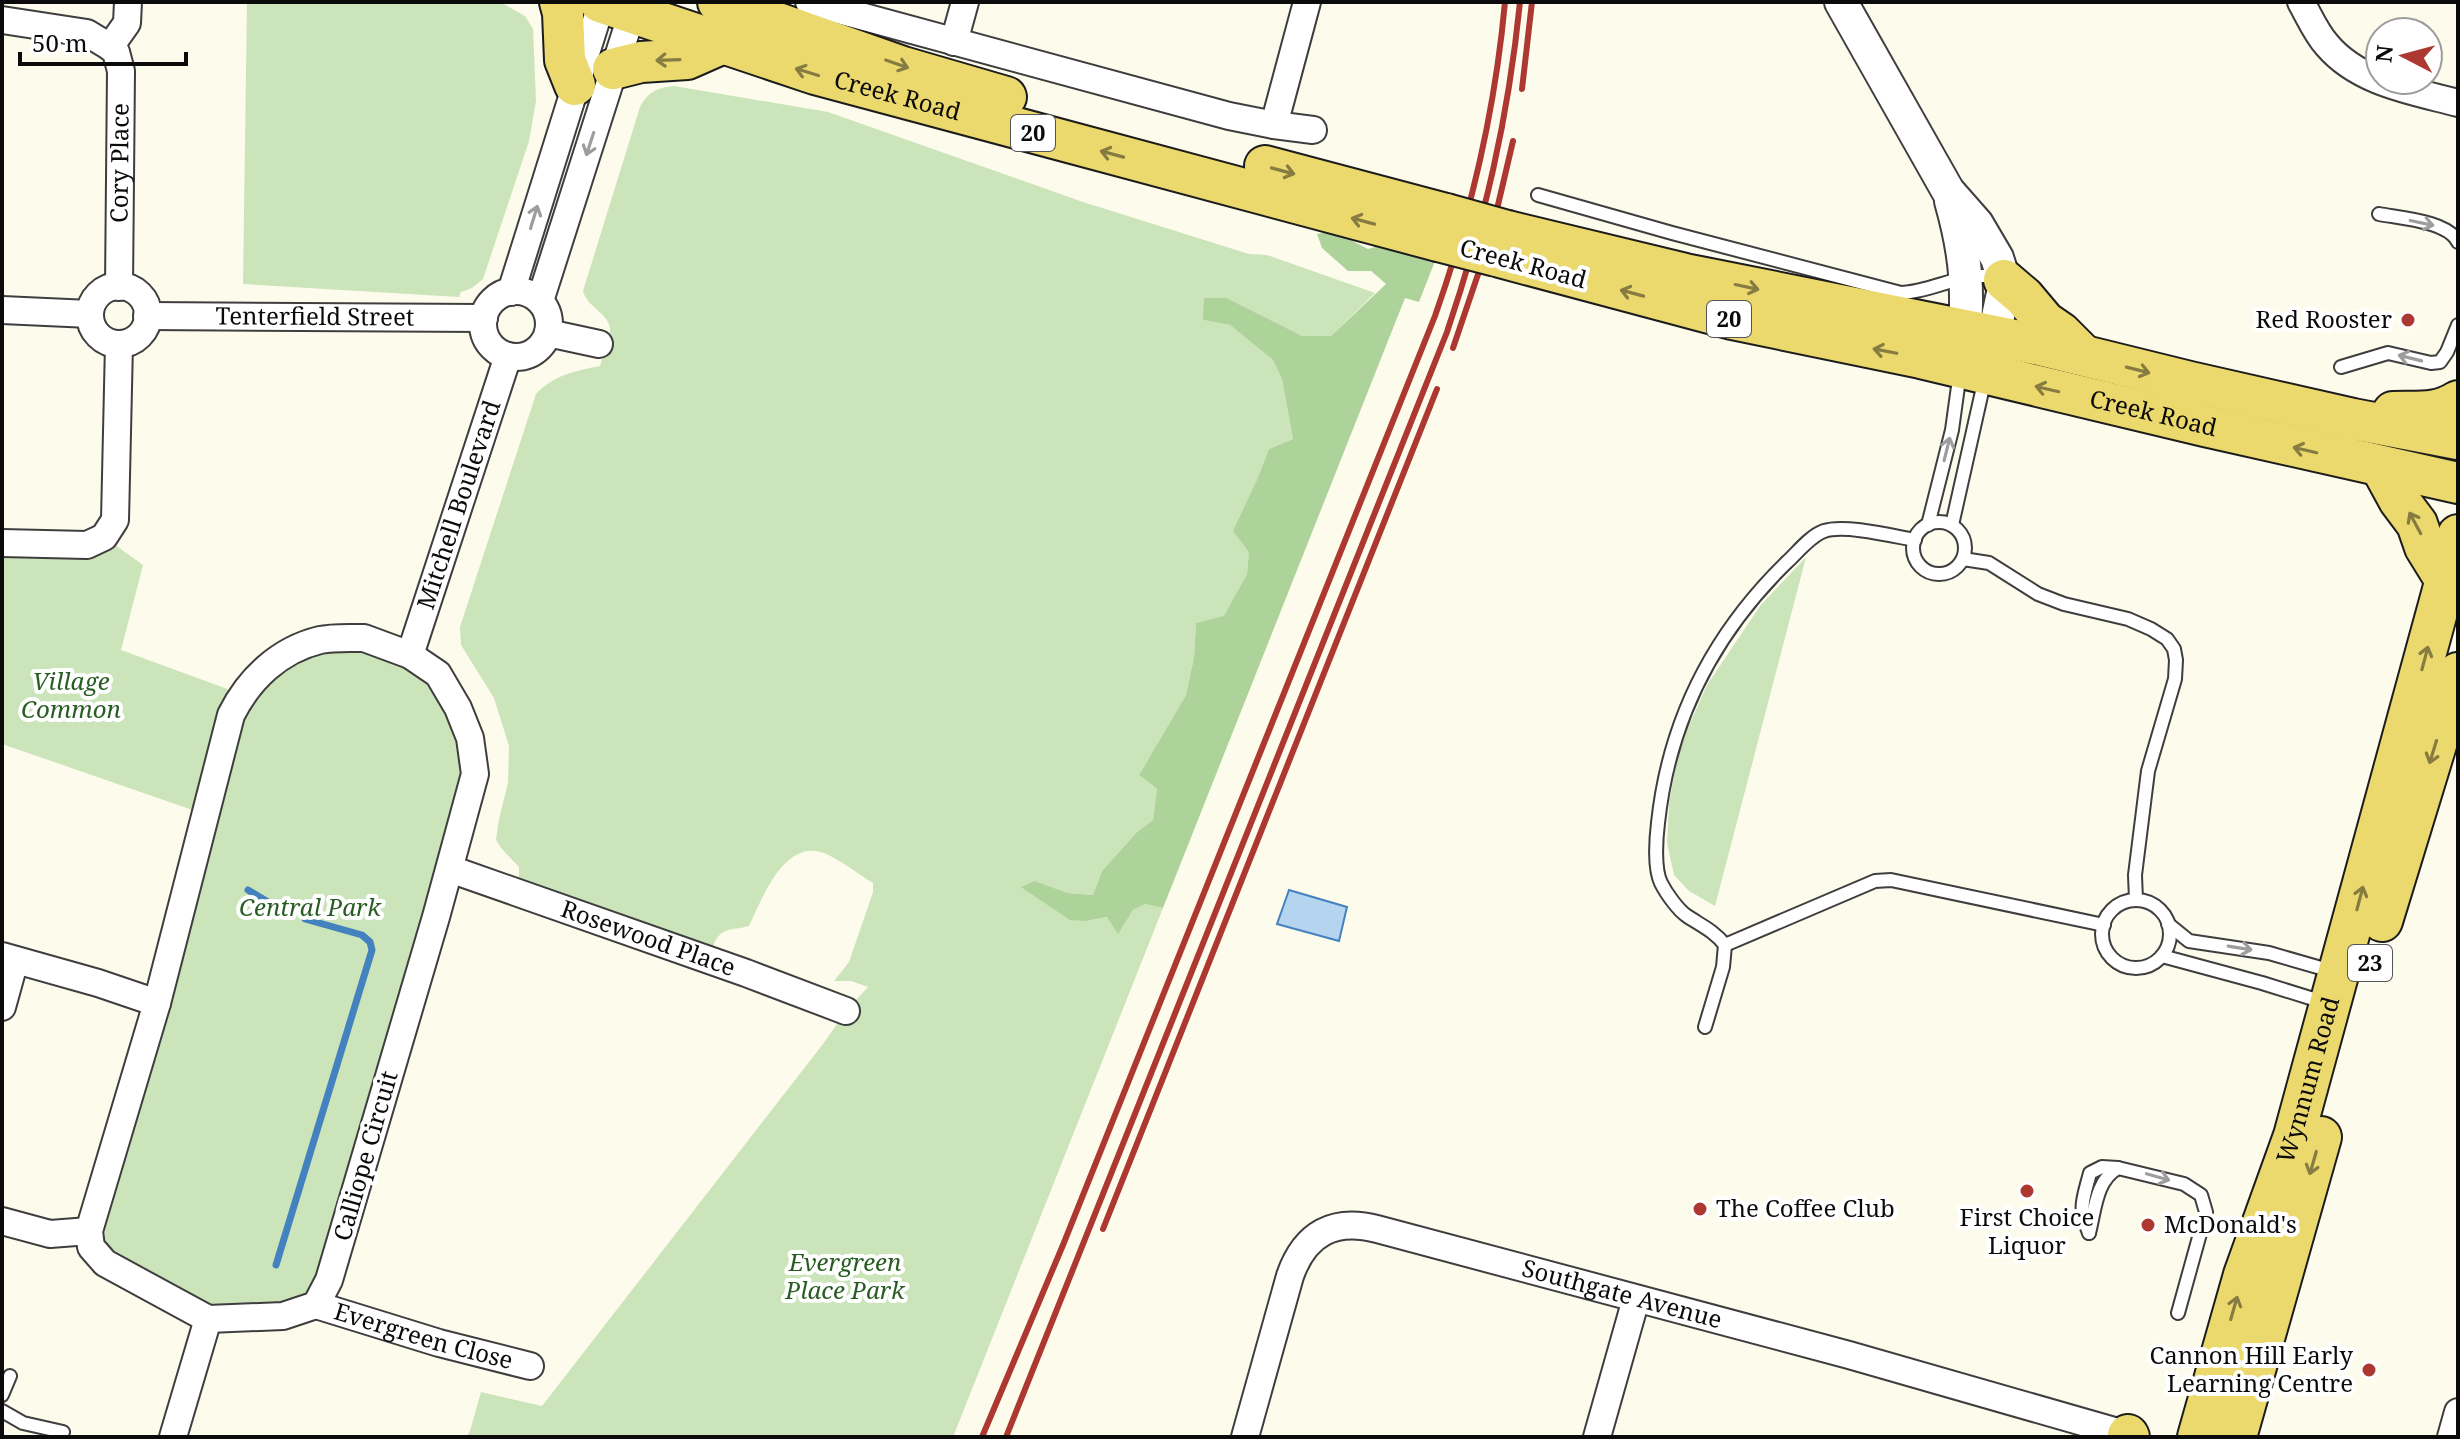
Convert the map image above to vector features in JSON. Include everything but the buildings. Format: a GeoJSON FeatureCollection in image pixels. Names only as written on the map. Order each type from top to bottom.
{"type":"FeatureCollection","features":[{"type":"Feature","properties":{"kind":"main road"},"geometry":{"type":"LineString","coordinates":[[560,2],[565,60],[575,85]]}},
{"type":"Feature","properties":{"kind":"main road","name":"Creek Road"},"geometry":{"type":"LineString","coordinates":[[718,2],[962,85],[1442,228]]}},
{"type":"Feature","properties":{"kind":"main road","name":"Creek Road"},"geometry":{"type":"LineString","coordinates":[[613,4],[721,44],[815,74],[1504,244],[1732,319],[1976,352],[2085,357],[2353,419],[2458,439]]}},
{"type":"Feature","properties":{"kind":"main road"},"geometry":{"type":"LineString","coordinates":[[613,69],[641,62],[687,59],[721,44]]}},
{"type":"Feature","properties":{"kind":"main road"},"geometry":{"type":"LineString","coordinates":[[1985,279],[2024,297],[2045,322],[2085,357]]}},
{"type":"Feature","properties":{"kind":"main road","name":"Creek Road"},"geometry":{"type":"LineString","coordinates":[[1976,352],[2381,467],[2458,483]]}},
{"type":"Feature","properties":{"kind":"main road"},"geometry":{"type":"LineString","coordinates":[[2353,419],[2396,412],[2424,413],[2447,408],[2458,401]]}},
{"type":"Feature","properties":{"kind":"main road"},"geometry":{"type":"LineString","coordinates":[[2381,467],[2417,524],[2425,547],[2446,581]]}},
{"type":"Feature","properties":{"kind":"main road","name":"Wynnum Road"},"geometry":{"type":"LineString","coordinates":[[2198,1437],[2244,1275],[2285,1164],[2458,535]]}},
{"type":"Feature","properties":{"kind":"main road","name":"Wynnum Road"},"geometry":{"type":"LineString","coordinates":[[2236,1437],[2399,861],[2458,673]]}},
{"type":"Feature","properties":{"kind":"street"},"geometry":{"type":"LineString","coordinates":[[2,20],[87,33],[110,47],[127,23],[128,2]]}},
{"type":"Feature","properties":{"kind":"street"},"geometry":{"type":"LineString","coordinates":[[809,2],[1229,116],[1313,130]]}},
{"type":"Feature","properties":{"kind":"street"},"geometry":{"type":"LineString","coordinates":[[954,42],[965,2]]}},
{"type":"Feature","properties":{"kind":"street"},"geometry":{"type":"LineString","coordinates":[[1274,125],[1307,2]]}},
{"type":"Feature","properties":{"kind":"street"},"geometry":{"type":"LineString","coordinates":[[1841,2],[1948,191],[1977,224],[1997,258],[1985,279],[1976,352]]}},
{"type":"Feature","properties":{"kind":"street"},"geometry":{"type":"LineString","coordinates":[[2301,2],[2318,34],[2341,59],[2378,80],[2458,103]]}},
{"type":"Feature","properties":{"kind":"street"},"geometry":{"type":"LineString","coordinates":[[511,292],[575,85],[613,4]]}},
{"type":"Feature","properties":{"kind":"street"},"geometry":{"type":"LineString","coordinates":[[540,301],[613,69],[613,4]]}},
{"type":"Feature","properties":{"kind":"street","name":"Cory Place"},"geometry":{"type":"LineString","coordinates":[[110,47],[116,52],[121,71],[119,287]]}},
{"type":"Feature","properties":{"kind":"street"},"geometry":{"type":"LineString","coordinates":[[110,287],[129,287],[143,298],[147,307],[147,325],[136,340],[128,344],[109,344],[94,332],[90,314],[95,297],[110,287]]}},
{"type":"Feature","properties":{"kind":"street"},"geometry":{"type":"LineString","coordinates":[[511,292],[531,295],[540,301],[548,316],[548,333],[544,342],[528,355],[508,356],[491,345],[484,327],[484,318],[494,300],[511,292]]}},
{"type":"Feature","properties":{"kind":"street"},"geometry":{"type":"LineString","coordinates":[[2,310],[90,314]]}},
{"type":"Feature","properties":{"kind":"street","name":"Tenterfield Street"},"geometry":{"type":"LineString","coordinates":[[147,316],[484,318]]}},
{"type":"Feature","properties":{"kind":"street"},"geometry":{"type":"LineString","coordinates":[[548,333],[599,344]]}},
{"type":"Feature","properties":{"kind":"street"},"geometry":{"type":"LineString","coordinates":[[2,543],[87,545],[104,537],[115,520],[119,344]]}},
{"type":"Feature","properties":{"kind":"street","name":"Mitchell Boulevard"},"geometry":{"type":"LineString","coordinates":[[410,655],[508,356]]}},
{"type":"Feature","properties":{"kind":"street","name":"Calliope Circuit"},"geometry":{"type":"LineString","coordinates":[[89,1231],[157,1003],[231,715],[241,694],[260,673],[283,656],[320,640],[364,638],[410,655],[438,674],[458,708],[470,738],[475,774],[329,1280],[316,1305]]}},
{"type":"Feature","properties":{"kind":"street","name":"Rosewood Place"},"geometry":{"type":"LineString","coordinates":[[450,869],[846,1011]]}},
{"type":"Feature","properties":{"kind":"street"},"geometry":{"type":"LineString","coordinates":[[2,1007],[8,958],[157,1003]]}},
{"type":"Feature","properties":{"kind":"street"},"geometry":{"type":"LineString","coordinates":[[2,1221],[50,1234],[89,1231],[91,1247],[105,1263],[208,1319],[283,1316],[316,1305]]}},
{"type":"Feature","properties":{"kind":"street","name":"Southgate Avenue"},"geometry":{"type":"LineString","coordinates":[[1245,1437],[1294,1265],[1304,1248],[1327,1229],[1347,1225],[1366,1226],[1894,1368],[2131,1436]]}},
{"type":"Feature","properties":{"kind":"street"},"geometry":{"type":"LineString","coordinates":[[1597,1437],[1636,1299]]}},
{"type":"Feature","properties":{"kind":"street","name":"Evergreen Close"},"geometry":{"type":"LineString","coordinates":[[316,1305],[439,1343],[530,1366]]}},
{"type":"Feature","properties":{"kind":"street"},"geometry":{"type":"LineString","coordinates":[[173,1437],[208,1319]]}},
{"type":"Feature","properties":{"kind":"street"},"geometry":{"type":"LineString","coordinates":[[2451,1437],[2458,1412]]}},
{"type":"Feature","properties":{"kind":"lane"},"geometry":{"type":"LineString","coordinates":[[1538,195],[1889,290],[1913,293],[1985,279]]}},
{"type":"Feature","properties":{"kind":"lane"},"geometry":{"type":"LineString","coordinates":[[2379,214],[2444,228],[2455,235],[2458,242]]}},
{"type":"Feature","properties":{"kind":"lane"},"geometry":{"type":"LineString","coordinates":[[2341,367],[2388,353],[2431,363],[2440,362],[2458,325]]}},
{"type":"Feature","properties":{"kind":"lane"},"geometry":{"type":"LineString","coordinates":[[1928,525],[1976,352]]}},
{"type":"Feature","properties":{"kind":"lane"},"geometry":{"type":"LineString","coordinates":[[1952,525],[1976,352]]}},
{"type":"Feature","properties":{"kind":"lane"},"geometry":{"type":"LineString","coordinates":[[1936,522],[1952,525],[1963,536],[1963,559],[1951,572],[1934,574],[1919,565],[1913,549],[1915,540],[1917,534],[1928,525],[1936,522]]}},
{"type":"Feature","properties":{"kind":"lane"},"geometry":{"type":"LineString","coordinates":[[1705,1027],[1723,967],[1725,945],[1715,932],[1684,914],[1660,882],[1656,843],[1661,789],[1675,736],[1696,687],[1723,637],[1746,605],[1807,543],[1825,530],[1860,530],[1915,540]]}},
{"type":"Feature","properties":{"kind":"lane"},"geometry":{"type":"LineString","coordinates":[[1963,559],[1989,563],[2038,594],[2064,604],[2128,619],[2167,639],[2174,649],[2175,679],[2148,771],[2142,809],[2135,875],[2136,900]]}},
{"type":"Feature","properties":{"kind":"lane"},"geometry":{"type":"LineString","coordinates":[[1725,945],[1875,881],[1891,880],[2104,925]]}},
{"type":"Feature","properties":{"kind":"lane"},"geometry":{"type":"LineString","coordinates":[[2136,900],[2156,907],[2163,914],[2170,935],[2162,956],[2143,968],[2121,965],[2105,948],[2103,936],[2104,925],[2116,908],[2136,900]]}},
{"type":"Feature","properties":{"kind":"lane"},"geometry":{"type":"LineString","coordinates":[[2168,924],[2189,941],[2269,953],[2335,989]]}},
{"type":"Feature","properties":{"kind":"lane"},"geometry":{"type":"LineString","coordinates":[[2162,956],[2262,983],[2335,989]]}},
{"type":"Feature","properties":{"kind":"lane"},"geometry":{"type":"LineString","coordinates":[[2089,1233],[2081,1205],[2090,1173],[2102,1167],[2184,1184],[2201,1195],[2206,1212],[2178,1313]]}},
{"type":"Feature","properties":{"kind":"lane"},"geometry":{"type":"LineString","coordinates":[[2,1395],[10,1376]]}},
{"type":"Feature","properties":{"kind":"lane"},"geometry":{"type":"LineString","coordinates":[[2,1411],[23,1423],[63,1432]]}},
{"type":"Feature","properties":{"kind":"green space"},"geometry":{"type":"Polygon","coordinates":[[[247,2],[500,2],[525,16],[533,29],[536,101],[529,141],[483,279],[461,292],[459,297],[243,284],[247,2]]]}},
{"type":"Feature","properties":{"kind":"green space","name":"Evergreen Place Park"},"geometry":{"type":"Polygon","coordinates":[[[674,86],[828,112],[1083,202],[1249,254],[1267,255],[1375,293],[1331,336],[1302,336],[1266,320],[1203,320],[1230,325],[1273,360],[1282,379],[1293,439],[1269,449],[1256,482],[1247,574],[1224,617],[1196,623],[1194,657],[1186,695],[1139,775],[1157,789],[1153,820],[1137,832],[1102,871],[1093,895],[1068,893],[1035,881],[1086,921],[1108,917],[1118,933],[1133,910],[1145,904],[1163,908],[953,1437],[466,1437],[481,1392],[542,1406],[846,1011],[868,987],[851,981],[834,981],[849,962],[873,892],[873,883],[824,853],[810,851],[797,854],[786,862],[768,887],[749,926],[723,932],[713,946],[519,881],[519,867],[496,840],[508,783],[509,746],[494,698],[461,645],[460,627],[536,394],[558,378],[600,366],[610,328],[583,291],[640,107],[654,91],[674,86]]]}},
{"type":"Feature","properties":{"kind":"green space"},"geometry":{"type":"Polygon","coordinates":[[[1333,231],[1368,249],[1379,246],[1405,248],[1435,261],[1419,302],[1405,298],[1163,908],[1145,904],[1133,910],[1118,934],[1107,917],[1070,920],[1021,887],[1035,881],[1068,893],[1093,895],[1102,871],[1137,832],[1153,820],[1157,789],[1139,775],[1186,695],[1194,657],[1196,623],[1224,616],[1247,574],[1249,552],[1233,531],[1269,449],[1293,439],[1282,379],[1273,360],[1230,325],[1203,320],[1204,298],[1226,298],[1302,336],[1331,336],[1386,284],[1371,271],[1348,271],[1322,248],[1317,234],[1333,231]]]}},
{"type":"Feature","properties":{"kind":"green space","name":"Central Park"},"geometry":{"type":"Polygon","coordinates":[[[104,537],[143,565],[121,650],[241,694],[260,673],[364,638],[438,674],[475,774],[316,1305],[208,1319],[91,1247],[207,815],[2,744],[2,543],[104,537]]]}},
{"type":"Feature","properties":{"kind":"green space"},"geometry":{"type":"Polygon","coordinates":[[[1806,557],[1715,906],[1689,891],[1674,875],[1667,843],[1669,804],[1679,748],[1707,685],[1760,606],[1806,557]]]}},
{"type":"Feature","properties":{"kind":"water"},"geometry":{"type":"Polygon","coordinates":[[[1289,890],[1347,907],[1339,941],[1277,924],[1289,890]]]}},
{"type":"Feature","properties":{"kind":"waterway"},"geometry":{"type":"LineString","coordinates":[[248,890],[288,914]]}},
{"type":"Feature","properties":{"kind":"waterway"},"geometry":{"type":"LineString","coordinates":[[276,1265],[372,950],[370,942],[362,935],[305,919]]}},
{"type":"Feature","properties":{"kind":"railway"},"geometry":{"type":"LineString","coordinates":[[982,1437],[1063,1245],[1435,316],[1480,162],[1495,83],[1505,2]]}},
{"type":"Feature","properties":{"kind":"railway"},"geometry":{"type":"LineString","coordinates":[[1006,1437],[1447,332],[1473,249],[1493,169],[1509,87],[1520,2]]}},
{"type":"Feature","properties":{"kind":"railway"},"geometry":{"type":"LineString","coordinates":[[1522,89],[1532,2]]}},
{"type":"Feature","properties":{"kind":"railway"},"geometry":{"type":"LineString","coordinates":[[1453,348],[1490,239],[1513,141]]}},
{"type":"Feature","properties":{"kind":"railway"},"geometry":{"type":"LineString","coordinates":[[1103,1229],[1437,389]]}},
{"type":"Feature","properties":{"kind":"place","name":"Red Rooster"},"geometry":{"type":"Point","coordinates":[2408,320]}},
{"type":"Feature","properties":{"kind":"place","name":"First Choice Liquor"},"geometry":{"type":"Point","coordinates":[2027,1191]}},
{"type":"Feature","properties":{"kind":"place","name":"The Coffee Club"},"geometry":{"type":"Point","coordinates":[1700,1209]}},
{"type":"Feature","properties":{"kind":"place","name":"McDonald's"},"geometry":{"type":"Point","coordinates":[2148,1225]}},
{"type":"Feature","properties":{"kind":"place","name":"Cannon Hill Early Learning Centre"},"geometry":{"type":"Point","coordinates":[2369,1370]}},
{"type":"Feature","properties":{"kind":"park label","name":"Village Common"},"geometry":{"type":"Point","coordinates":[71,696]}}]}
